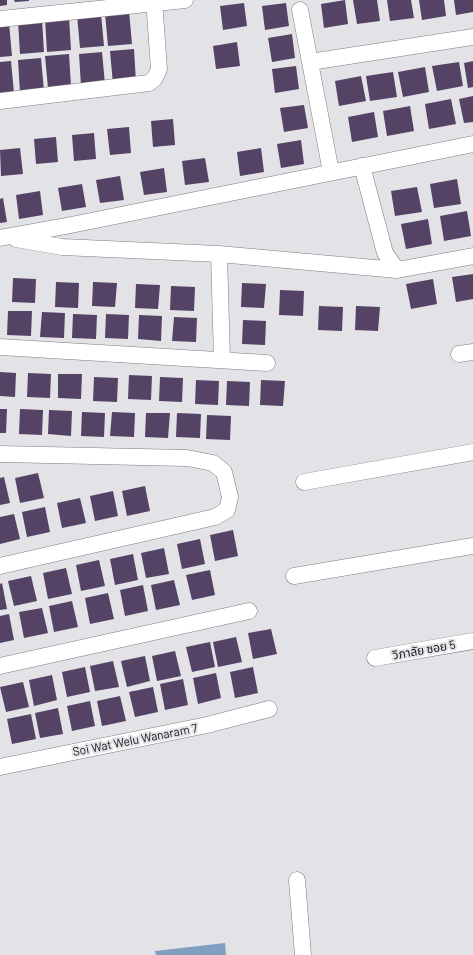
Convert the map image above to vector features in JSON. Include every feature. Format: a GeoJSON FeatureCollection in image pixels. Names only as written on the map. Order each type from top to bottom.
{"type":"FeatureCollection","features":[{"type":"Feature","properties":{"kind":"street"},"geometry":{"type":"LineString","coordinates":[[0,18],[186,0]]}},
{"type":"Feature","properties":{"kind":"street"},"geometry":{"type":"LineString","coordinates":[[0,101],[149,83],[155,78],[159,70],[155,2]]}},
{"type":"Feature","properties":{"kind":"street"},"geometry":{"type":"LineString","coordinates":[[300,10],[331,172]]}},
{"type":"Feature","properties":{"kind":"street"},"geometry":{"type":"LineString","coordinates":[[310,62],[473,37]]}},
{"type":"Feature","properties":{"kind":"street"},"geometry":{"type":"LineString","coordinates":[[2,238],[473,144]]}},
{"type":"Feature","properties":{"kind":"street"},"geometry":{"type":"LineString","coordinates":[[362,166],[385,253],[397,270]]}},
{"type":"Feature","properties":{"kind":"street"},"geometry":{"type":"LineString","coordinates":[[2,238],[62,247],[219,254],[397,270],[473,256]]}},
{"type":"Feature","properties":{"kind":"street"},"geometry":{"type":"LineString","coordinates":[[219,254],[222,360]]}},
{"type":"Feature","properties":{"kind":"street"},"geometry":{"type":"LineString","coordinates":[[0,347],[267,363]]}},
{"type":"Feature","properties":{"kind":"street"},"geometry":{"type":"LineString","coordinates":[[304,482],[473,452]]}},
{"type":"Feature","properties":{"kind":"street"},"geometry":{"type":"LineString","coordinates":[[0,454],[187,458],[213,463],[224,472],[230,497],[227,510],[215,517],[0,566]]}},
{"type":"Feature","properties":{"kind":"street"},"geometry":{"type":"LineString","coordinates":[[294,576],[473,546]]}},
{"type":"Feature","properties":{"kind":"street"},"geometry":{"type":"LineString","coordinates":[[0,666],[249,611]]}},
{"type":"Feature","properties":{"kind":"street","name":"วิภาลัย ซอย 5"},"geometry":{"type":"LineString","coordinates":[[375,658],[473,641]]}},
{"type":"Feature","properties":{"kind":"street","name":"Soi Wat Welu Wanaram 7"},"geometry":{"type":"LineString","coordinates":[[0,767],[207,725],[269,709]]}},
{"type":"Feature","properties":{"kind":"street"},"geometry":{"type":"LineString","coordinates":[[297,880],[303,955]]}},
{"type":"Feature","properties":{"kind":"water"},"geometry":{"type":"Polygon","coordinates":[[[225,943],[226,955],[156,955],[155,951],[225,943]]]}},
{"type":"Feature","properties":{"kind":"building"},"geometry":{"type":"Polygon","coordinates":[[[0,0],[7,0],[7,5],[0,6],[0,0]]]}},
{"type":"Feature","properties":{"kind":"building"},"geometry":{"type":"Polygon","coordinates":[[[14,0],[29,0],[29,1],[15,2],[14,0]]]}},
{"type":"Feature","properties":{"kind":"building"},"geometry":{"type":"Polygon","coordinates":[[[345,0],[348,24],[324,28],[321,4],[345,0]]]}},
{"type":"Feature","properties":{"kind":"building"},"geometry":{"type":"Polygon","coordinates":[[[353,0],[377,0],[380,21],[357,24],[353,0]]]}},
{"type":"Feature","properties":{"kind":"building"},"geometry":{"type":"Polygon","coordinates":[[[387,0],[411,0],[414,18],[390,21],[387,0]]]}},
{"type":"Feature","properties":{"kind":"building"},"geometry":{"type":"Polygon","coordinates":[[[419,0],[444,0],[446,16],[422,20],[419,0]]]}},
{"type":"Feature","properties":{"kind":"building"},"geometry":{"type":"Polygon","coordinates":[[[454,0],[473,0],[473,12],[456,15],[454,0]]]}},
{"type":"Feature","properties":{"kind":"building"},"geometry":{"type":"Polygon","coordinates":[[[244,3],[247,26],[223,30],[220,6],[244,3]]]}},
{"type":"Feature","properties":{"kind":"building"},"geometry":{"type":"Polygon","coordinates":[[[286,3],[289,26],[265,30],[262,6],[286,3]]]}},
{"type":"Feature","properties":{"kind":"building"},"geometry":{"type":"Polygon","coordinates":[[[129,11],[132,44],[108,46],[105,13],[129,11]]]}},
{"type":"Feature","properties":{"kind":"building"},"geometry":{"type":"Polygon","coordinates":[[[101,14],[104,46],[80,48],[77,15],[101,14]]]}},
{"type":"Feature","properties":{"kind":"building"},"geometry":{"type":"Polygon","coordinates":[[[69,17],[71,50],[47,52],[45,19],[69,17]]]}},
{"type":"Feature","properties":{"kind":"building"},"geometry":{"type":"Polygon","coordinates":[[[42,19],[44,52],[20,54],[18,21],[42,19]]]}},
{"type":"Feature","properties":{"kind":"building"},"geometry":{"type":"Polygon","coordinates":[[[9,23],[12,56],[0,57],[0,24],[9,23]]]}},
{"type":"Feature","properties":{"kind":"building"},"geometry":{"type":"Polygon","coordinates":[[[292,34],[295,58],[272,62],[268,38],[292,34]]]}},
{"type":"Feature","properties":{"kind":"building"},"geometry":{"type":"Polygon","coordinates":[[[237,42],[240,66],[216,69],[213,46],[237,42]]]}},
{"type":"Feature","properties":{"kind":"building"},"geometry":{"type":"Polygon","coordinates":[[[134,49],[136,82],[113,84],[110,51],[134,49]]]}},
{"type":"Feature","properties":{"kind":"building"},"geometry":{"type":"Polygon","coordinates":[[[102,52],[105,84],[81,86],[79,54],[102,52]]]}},
{"type":"Feature","properties":{"kind":"building"},"geometry":{"type":"Polygon","coordinates":[[[69,54],[71,86],[48,88],[45,56],[69,54]]]}},
{"type":"Feature","properties":{"kind":"building"},"geometry":{"type":"Polygon","coordinates":[[[41,58],[44,91],[20,93],[18,60],[41,58]]]}},
{"type":"Feature","properties":{"kind":"building"},"geometry":{"type":"Polygon","coordinates":[[[11,61],[14,93],[0,94],[0,62],[11,61]]]}},
{"type":"Feature","properties":{"kind":"building"},"geometry":{"type":"Polygon","coordinates":[[[473,61],[473,87],[468,88],[464,63],[473,61]]]}},
{"type":"Feature","properties":{"kind":"building"},"geometry":{"type":"Polygon","coordinates":[[[459,62],[463,86],[437,91],[432,66],[459,62]]]}},
{"type":"Feature","properties":{"kind":"building"},"geometry":{"type":"Polygon","coordinates":[[[296,66],[299,89],[275,93],[272,69],[296,66]]]}},
{"type":"Feature","properties":{"kind":"building"},"geometry":{"type":"Polygon","coordinates":[[[425,67],[429,92],[403,97],[398,72],[425,67]]]}},
{"type":"Feature","properties":{"kind":"building"},"geometry":{"type":"Polygon","coordinates":[[[393,72],[397,97],[370,101],[366,76],[393,72]]]}},
{"type":"Feature","properties":{"kind":"building"},"geometry":{"type":"Polygon","coordinates":[[[361,76],[366,101],[339,106],[335,81],[361,76]]]}},
{"type":"Feature","properties":{"kind":"building"},"geometry":{"type":"Polygon","coordinates":[[[473,96],[473,122],[464,123],[459,99],[473,96]]]}},
{"type":"Feature","properties":{"kind":"building"},"geometry":{"type":"Polygon","coordinates":[[[451,99],[456,124],[429,129],[425,104],[451,99]]]}},
{"type":"Feature","properties":{"kind":"building"},"geometry":{"type":"Polygon","coordinates":[[[304,105],[308,128],[284,132],[280,108],[304,105]]]}},
{"type":"Feature","properties":{"kind":"building"},"geometry":{"type":"Polygon","coordinates":[[[410,106],[414,131],[387,136],[383,111],[410,106]]]}},
{"type":"Feature","properties":{"kind":"building"},"geometry":{"type":"Polygon","coordinates":[[[374,112],[378,137],[352,142],[348,117],[374,112]]]}},
{"type":"Feature","properties":{"kind":"building"},"geometry":{"type":"Polygon","coordinates":[[[173,119],[175,145],[153,147],[151,121],[173,119]]]}},
{"type":"Feature","properties":{"kind":"building"},"geometry":{"type":"Polygon","coordinates":[[[129,127],[131,153],[110,155],[107,129],[129,127]]]}},
{"type":"Feature","properties":{"kind":"building"},"geometry":{"type":"Polygon","coordinates":[[[94,133],[96,159],[74,161],[72,135],[94,133]]]}},
{"type":"Feature","properties":{"kind":"building"},"geometry":{"type":"Polygon","coordinates":[[[56,137],[58,162],[36,164],[34,139],[56,137]]]}},
{"type":"Feature","properties":{"kind":"building"},"geometry":{"type":"Polygon","coordinates":[[[301,140],[304,164],[281,168],[277,144],[301,140]]]}},
{"type":"Feature","properties":{"kind":"building"},"geometry":{"type":"Polygon","coordinates":[[[20,148],[23,174],[1,176],[0,150],[20,148]]]}},
{"type":"Feature","properties":{"kind":"building"},"geometry":{"type":"Polygon","coordinates":[[[261,148],[264,172],[240,176],[237,152],[261,148]]]}},
{"type":"Feature","properties":{"kind":"building"},"geometry":{"type":"Polygon","coordinates":[[[205,158],[209,182],[185,185],[182,161],[205,158]]]}},
{"type":"Feature","properties":{"kind":"building"},"geometry":{"type":"Polygon","coordinates":[[[164,168],[167,192],[144,195],[140,172],[164,168]]]}},
{"type":"Feature","properties":{"kind":"building"},"geometry":{"type":"Polygon","coordinates":[[[120,176],[124,200],[100,203],[96,180],[120,176]]]}},
{"type":"Feature","properties":{"kind":"building"},"geometry":{"type":"Polygon","coordinates":[[[457,179],[461,204],[434,208],[430,184],[457,179]]]}},
{"type":"Feature","properties":{"kind":"building"},"geometry":{"type":"Polygon","coordinates":[[[82,184],[86,207],[62,211],[58,188],[82,184]]]}},
{"type":"Feature","properties":{"kind":"building"},"geometry":{"type":"Polygon","coordinates":[[[417,187],[422,212],[395,216],[391,191],[417,187]]]}},
{"type":"Feature","properties":{"kind":"building"},"geometry":{"type":"Polygon","coordinates":[[[40,191],[43,215],[19,219],[16,195],[40,191]]]}},
{"type":"Feature","properties":{"kind":"building"},"geometry":{"type":"Polygon","coordinates":[[[3,198],[7,222],[0,223],[0,199],[3,198]]]}},
{"type":"Feature","properties":{"kind":"building"},"geometry":{"type":"Polygon","coordinates":[[[467,211],[471,236],[444,241],[440,216],[467,211]]]}},
{"type":"Feature","properties":{"kind":"building"},"geometry":{"type":"Polygon","coordinates":[[[428,219],[432,244],[406,249],[401,224],[428,219]]]}},
{"type":"Feature","properties":{"kind":"building"},"geometry":{"type":"Polygon","coordinates":[[[473,274],[473,299],[456,302],[452,277],[473,274]]]}},
{"type":"Feature","properties":{"kind":"building"},"geometry":{"type":"Polygon","coordinates":[[[13,278],[36,279],[35,303],[12,302],[13,278]]]}},
{"type":"Feature","properties":{"kind":"building"},"geometry":{"type":"Polygon","coordinates":[[[433,279],[437,304],[411,309],[406,284],[433,279]]]}},
{"type":"Feature","properties":{"kind":"building"},"geometry":{"type":"Polygon","coordinates":[[[56,282],[79,283],[78,308],[55,307],[56,282]]]}},
{"type":"Feature","properties":{"kind":"building"},"geometry":{"type":"Polygon","coordinates":[[[93,282],[117,283],[115,307],[92,306],[93,282]]]}},
{"type":"Feature","properties":{"kind":"building"},"geometry":{"type":"Polygon","coordinates":[[[242,283],[266,284],[264,308],[241,307],[242,283]]]}},
{"type":"Feature","properties":{"kind":"building"},"geometry":{"type":"Polygon","coordinates":[[[136,284],[160,285],[158,309],[135,308],[136,284]]]}},
{"type":"Feature","properties":{"kind":"building"},"geometry":{"type":"Polygon","coordinates":[[[171,286],[195,287],[194,311],[170,310],[171,286]]]}},
{"type":"Feature","properties":{"kind":"building"},"geometry":{"type":"Polygon","coordinates":[[[280,290],[304,291],[303,316],[279,315],[280,290]]]}},
{"type":"Feature","properties":{"kind":"building"},"geometry":{"type":"Polygon","coordinates":[[[319,306],[343,307],[342,331],[318,330],[319,306]]]}},
{"type":"Feature","properties":{"kind":"building"},"geometry":{"type":"Polygon","coordinates":[[[356,306],[380,307],[378,331],[355,330],[356,306]]]}},
{"type":"Feature","properties":{"kind":"building"},"geometry":{"type":"Polygon","coordinates":[[[8,311],[32,311],[31,336],[7,335],[8,311]]]}},
{"type":"Feature","properties":{"kind":"building"},"geometry":{"type":"Polygon","coordinates":[[[42,312],[65,313],[64,338],[40,337],[42,312]]]}},
{"type":"Feature","properties":{"kind":"building"},"geometry":{"type":"Polygon","coordinates":[[[73,314],[97,315],[96,339],[72,338],[73,314]]]}},
{"type":"Feature","properties":{"kind":"building"},"geometry":{"type":"Polygon","coordinates":[[[106,314],[129,315],[128,339],[105,338],[106,314]]]}},
{"type":"Feature","properties":{"kind":"building"},"geometry":{"type":"Polygon","coordinates":[[[139,315],[162,316],[161,341],[138,339],[139,315]]]}},
{"type":"Feature","properties":{"kind":"building"},"geometry":{"type":"Polygon","coordinates":[[[174,317],[197,318],[196,342],[172,341],[174,317]]]}},
{"type":"Feature","properties":{"kind":"building"},"geometry":{"type":"Polygon","coordinates":[[[243,320],[266,321],[265,345],[242,344],[243,320]]]}},
{"type":"Feature","properties":{"kind":"building"},"geometry":{"type":"Polygon","coordinates":[[[0,372],[16,373],[15,397],[0,396],[0,372]]]}},
{"type":"Feature","properties":{"kind":"building"},"geometry":{"type":"Polygon","coordinates":[[[28,373],[51,374],[50,398],[27,397],[28,373]]]}},
{"type":"Feature","properties":{"kind":"building"},"geometry":{"type":"Polygon","coordinates":[[[58,374],[82,374],[81,399],[58,398],[58,374]]]}},
{"type":"Feature","properties":{"kind":"building"},"geometry":{"type":"Polygon","coordinates":[[[129,375],[152,376],[151,400],[128,399],[129,375]]]}},
{"type":"Feature","properties":{"kind":"building"},"geometry":{"type":"Polygon","coordinates":[[[94,377],[118,378],[117,402],[93,401],[94,377]]]}},
{"type":"Feature","properties":{"kind":"building"},"geometry":{"type":"Polygon","coordinates":[[[160,377],[183,378],[182,402],[159,401],[160,377]]]}},
{"type":"Feature","properties":{"kind":"building"},"geometry":{"type":"Polygon","coordinates":[[[196,380],[219,381],[218,405],[195,404],[196,380]]]}},
{"type":"Feature","properties":{"kind":"building"},"geometry":{"type":"Polygon","coordinates":[[[261,380],[285,381],[283,406],[260,405],[261,380]]]}},
{"type":"Feature","properties":{"kind":"building"},"geometry":{"type":"Polygon","coordinates":[[[227,381],[250,382],[249,406],[226,405],[227,381]]]}},
{"type":"Feature","properties":{"kind":"building"},"geometry":{"type":"Polygon","coordinates":[[[0,409],[7,409],[6,433],[0,433],[0,409]]]}},
{"type":"Feature","properties":{"kind":"building"},"geometry":{"type":"Polygon","coordinates":[[[20,409],[43,410],[42,435],[19,434],[20,409]]]}},
{"type":"Feature","properties":{"kind":"building"},"geometry":{"type":"Polygon","coordinates":[[[49,410],[72,411],[71,436],[48,434],[49,410]]]}},
{"type":"Feature","properties":{"kind":"building"},"geometry":{"type":"Polygon","coordinates":[[[82,412],[105,413],[104,437],[81,436],[82,412]]]}},
{"type":"Feature","properties":{"kind":"building"},"geometry":{"type":"Polygon","coordinates":[[[112,412],[135,413],[134,437],[110,436],[112,412]]]}},
{"type":"Feature","properties":{"kind":"building"},"geometry":{"type":"Polygon","coordinates":[[[146,413],[170,413],[168,438],[145,437],[146,413]]]}},
{"type":"Feature","properties":{"kind":"building"},"geometry":{"type":"Polygon","coordinates":[[[177,413],[201,414],[200,438],[176,437],[177,413]]]}},
{"type":"Feature","properties":{"kind":"building"},"geometry":{"type":"Polygon","coordinates":[[[207,415],[231,416],[230,440],[206,439],[207,415]]]}},
{"type":"Feature","properties":{"kind":"building"},"geometry":{"type":"Polygon","coordinates":[[[38,473],[44,498],[20,503],[15,478],[38,473]]]}},
{"type":"Feature","properties":{"kind":"building"},"geometry":{"type":"Polygon","coordinates":[[[4,477],[10,503],[0,505],[0,478],[4,477]]]}},
{"type":"Feature","properties":{"kind":"building"},"geometry":{"type":"Polygon","coordinates":[[[145,486],[150,511],[127,516],[122,491],[145,486]]]}},
{"type":"Feature","properties":{"kind":"building"},"geometry":{"type":"Polygon","coordinates":[[[113,491],[118,516],[95,521],[90,496],[113,491]]]}},
{"type":"Feature","properties":{"kind":"building"},"geometry":{"type":"Polygon","coordinates":[[[80,498],[86,523],[62,528],[57,503],[80,498]]]}},
{"type":"Feature","properties":{"kind":"building"},"geometry":{"type":"Polygon","coordinates":[[[45,507],[50,532],[27,537],[22,512],[45,507]]]}},
{"type":"Feature","properties":{"kind":"building"},"geometry":{"type":"Polygon","coordinates":[[[14,514],[20,539],[0,544],[0,517],[14,514]]]}},
{"type":"Feature","properties":{"kind":"building"},"geometry":{"type":"Polygon","coordinates":[[[233,530],[238,556],[215,561],[210,535],[233,530]]]}},
{"type":"Feature","properties":{"kind":"building"},"geometry":{"type":"Polygon","coordinates":[[[200,539],[205,564],[182,569],[177,544],[200,539]]]}},
{"type":"Feature","properties":{"kind":"building"},"geometry":{"type":"Polygon","coordinates":[[[164,548],[169,574],[146,578],[141,553],[164,548]]]}},
{"type":"Feature","properties":{"kind":"building"},"geometry":{"type":"Polygon","coordinates":[[[133,554],[138,580],[115,585],[110,559],[133,554]]]}},
{"type":"Feature","properties":{"kind":"building"},"geometry":{"type":"Polygon","coordinates":[[[99,560],[105,586],[81,591],[76,565],[99,560]]]}},
{"type":"Feature","properties":{"kind":"building"},"geometry":{"type":"Polygon","coordinates":[[[66,568],[72,594],[48,599],[43,573],[66,568]]]}},
{"type":"Feature","properties":{"kind":"building"},"geometry":{"type":"Polygon","coordinates":[[[210,570],[215,595],[192,600],[186,575],[210,570]]]}},
{"type":"Feature","properties":{"kind":"building"},"geometry":{"type":"Polygon","coordinates":[[[31,576],[37,601],[14,606],[8,581],[31,576]]]}},
{"type":"Feature","properties":{"kind":"building"},"geometry":{"type":"Polygon","coordinates":[[[174,580],[180,605],[156,610],[151,585],[174,580]]]}},
{"type":"Feature","properties":{"kind":"building"},"geometry":{"type":"Polygon","coordinates":[[[2,583],[7,609],[0,610],[0,584],[2,583]]]}},
{"type":"Feature","properties":{"kind":"building"},"geometry":{"type":"Polygon","coordinates":[[[143,585],[148,611],[125,616],[120,590],[143,585]]]}},
{"type":"Feature","properties":{"kind":"building"},"geometry":{"type":"Polygon","coordinates":[[[108,593],[114,619],[90,624],[85,598],[108,593]]]}},
{"type":"Feature","properties":{"kind":"building"},"geometry":{"type":"Polygon","coordinates":[[[72,601],[78,627],[54,632],[49,606],[72,601]]]}},
{"type":"Feature","properties":{"kind":"building"},"geometry":{"type":"Polygon","coordinates":[[[42,608],[48,633],[24,638],[19,612],[42,608]]]}},
{"type":"Feature","properties":{"kind":"building"},"geometry":{"type":"Polygon","coordinates":[[[9,614],[14,640],[0,643],[0,616],[9,614]]]}},
{"type":"Feature","properties":{"kind":"building"},"geometry":{"type":"Polygon","coordinates":[[[271,629],[277,654],[253,659],[248,633],[271,629]]]}},
{"type":"Feature","properties":{"kind":"building"},"geometry":{"type":"Polygon","coordinates":[[[236,637],[242,662],[218,667],[213,642],[236,637]]]}},
{"type":"Feature","properties":{"kind":"building"},"geometry":{"type":"Polygon","coordinates":[[[210,642],[215,667],[192,672],[186,647],[210,642]]]}},
{"type":"Feature","properties":{"kind":"building"},"geometry":{"type":"Polygon","coordinates":[[[175,651],[181,676],[157,681],[152,656],[175,651]]]}},
{"type":"Feature","properties":{"kind":"building"},"geometry":{"type":"Polygon","coordinates":[[[145,656],[150,681],[127,687],[121,661],[145,656]]]}},
{"type":"Feature","properties":{"kind":"building"},"geometry":{"type":"Polygon","coordinates":[[[113,661],[119,687],[95,691],[90,666],[113,661]]]}},
{"type":"Feature","properties":{"kind":"building"},"geometry":{"type":"Polygon","coordinates":[[[85,667],[90,692],[67,697],[62,672],[85,667]]]}},
{"type":"Feature","properties":{"kind":"building"},"geometry":{"type":"Polygon","coordinates":[[[253,667],[258,693],[235,698],[230,672],[253,667]]]}},
{"type":"Feature","properties":{"kind":"building"},"geometry":{"type":"Polygon","coordinates":[[[216,673],[221,698],[198,704],[193,678],[216,673]]]}},
{"type":"Feature","properties":{"kind":"building"},"geometry":{"type":"Polygon","coordinates":[[[52,675],[57,700],[34,706],[29,680],[52,675]]]}},
{"type":"Feature","properties":{"kind":"building"},"geometry":{"type":"Polygon","coordinates":[[[183,679],[188,705],[165,710],[160,684],[183,679]]]}},
{"type":"Feature","properties":{"kind":"building"},"geometry":{"type":"Polygon","coordinates":[[[23,682],[29,707],[6,712],[0,687],[23,682]]]}},
{"type":"Feature","properties":{"kind":"building"},"geometry":{"type":"Polygon","coordinates":[[[153,687],[158,712],[135,717],[129,692],[153,687]]]}},
{"type":"Feature","properties":{"kind":"building"},"geometry":{"type":"Polygon","coordinates":[[[120,696],[126,721],[102,726],[97,701],[120,696]]]}},
{"type":"Feature","properties":{"kind":"building"},"geometry":{"type":"Polygon","coordinates":[[[90,701],[95,726],[72,731],[67,706],[90,701]]]}},
{"type":"Feature","properties":{"kind":"building"},"geometry":{"type":"Polygon","coordinates":[[[58,708],[63,734],[40,738],[35,713],[58,708]]]}},
{"type":"Feature","properties":{"kind":"building"},"geometry":{"type":"Polygon","coordinates":[[[31,714],[36,739],[12,744],[7,719],[31,714]]]}}]}
